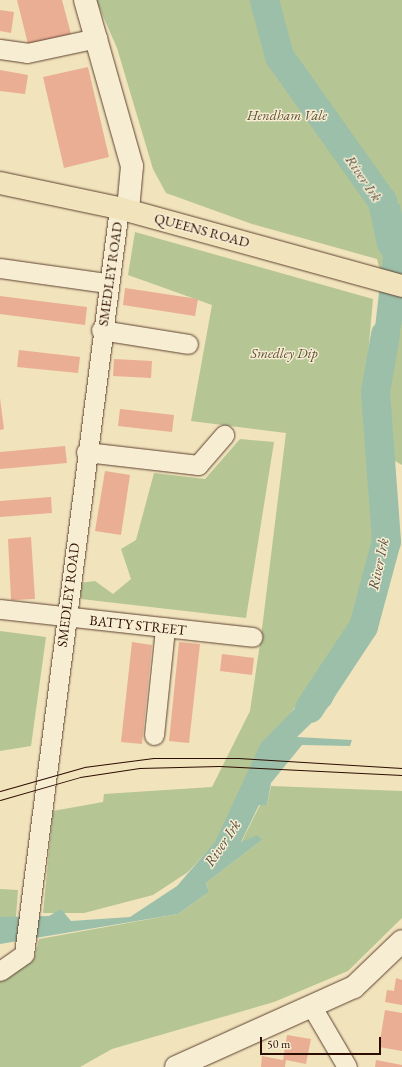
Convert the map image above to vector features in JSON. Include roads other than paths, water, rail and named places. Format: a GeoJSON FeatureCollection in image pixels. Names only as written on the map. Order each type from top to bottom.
{"type":"FeatureCollection","features":[{"type":"Feature","properties":{"kind":"highway","name":"QUEENS ROAD"},"geometry":{"type":"LineString","coordinates":[[0,183],[124,209],[306,258],[402,286]]}},
{"type":"Feature","properties":{"kind":"street","name":"SMEDLEY ROAD"},"geometry":{"type":"LineString","coordinates":[[0,971],[24,954],[31,887],[107,283],[132,166],[85,0]]}},
{"type":"Feature","properties":{"kind":"street"},"geometry":{"type":"LineString","coordinates":[[0,49],[27,53],[97,38]]}},
{"type":"Feature","properties":{"kind":"street"},"geometry":{"type":"LineString","coordinates":[[0,268],[107,283]]}},
{"type":"Feature","properties":{"kind":"street"},"geometry":{"type":"LineString","coordinates":[[101,330],[188,344]]}},
{"type":"Feature","properties":{"kind":"street"},"geometry":{"type":"LineString","coordinates":[[86,452],[198,465],[224,436]]}},
{"type":"Feature","properties":{"kind":"street","name":"BATTY STREET"},"geometry":{"type":"LineString","coordinates":[[0,610],[252,637]]}},
{"type":"Feature","properties":{"kind":"street"},"geometry":{"type":"LineString","coordinates":[[154,735],[165,628]]}},
{"type":"Feature","properties":{"kind":"street"},"geometry":{"type":"LineString","coordinates":[[176,1067],[354,987],[402,941]]}},
{"type":"Feature","properties":{"kind":"street"},"geometry":{"type":"LineString","coordinates":[[312,1007],[341,1065]]}},
{"type":"Feature","properties":{"kind":"water"},"geometry":{"type":"Polygon","coordinates":[[[368,204],[400,204],[402,215],[402,320],[392,377],[370,371],[383,258],[368,204]]]}},
{"type":"Feature","properties":{"kind":"water"},"geometry":{"type":"Polygon","coordinates":[[[322,671],[343,680],[331,704],[297,737],[352,740],[350,746],[302,745],[271,783],[267,805],[259,805],[241,842],[257,835],[262,840],[206,883],[209,892],[178,914],[0,944],[0,917],[49,916],[61,909],[71,921],[130,917],[177,886],[215,842],[261,743],[300,703],[322,671]]]}},
{"type":"Feature","properties":{"kind":"waterway","name":"River Irk"},"geometry":{"type":"LineString","coordinates":[[264,0],[279,56],[382,201],[391,243]]}},
{"type":"Feature","properties":{"kind":"waterway","name":"River Irk"},"geometry":{"type":"LineString","coordinates":[[309,708],[363,626],[386,541],[375,392],[385,334]]}},
{"type":"Feature","properties":{"kind":"tram line"},"geometry":{"type":"LineString","coordinates":[[0,791],[84,767],[153,758],[238,758],[402,768]]}},
{"type":"Feature","properties":{"kind":"tram line"},"geometry":{"type":"LineString","coordinates":[[0,800],[80,777],[139,768],[219,766],[402,775]]}},
{"type":"Feature","properties":{"kind":"park label","name":"Hendham Vale"},"geometry":{"type":"Point","coordinates":[287,115]}},
{"type":"Feature","properties":{"kind":"park label","name":"Smedley Dip"},"geometry":{"type":"Point","coordinates":[284,353]}}]}
